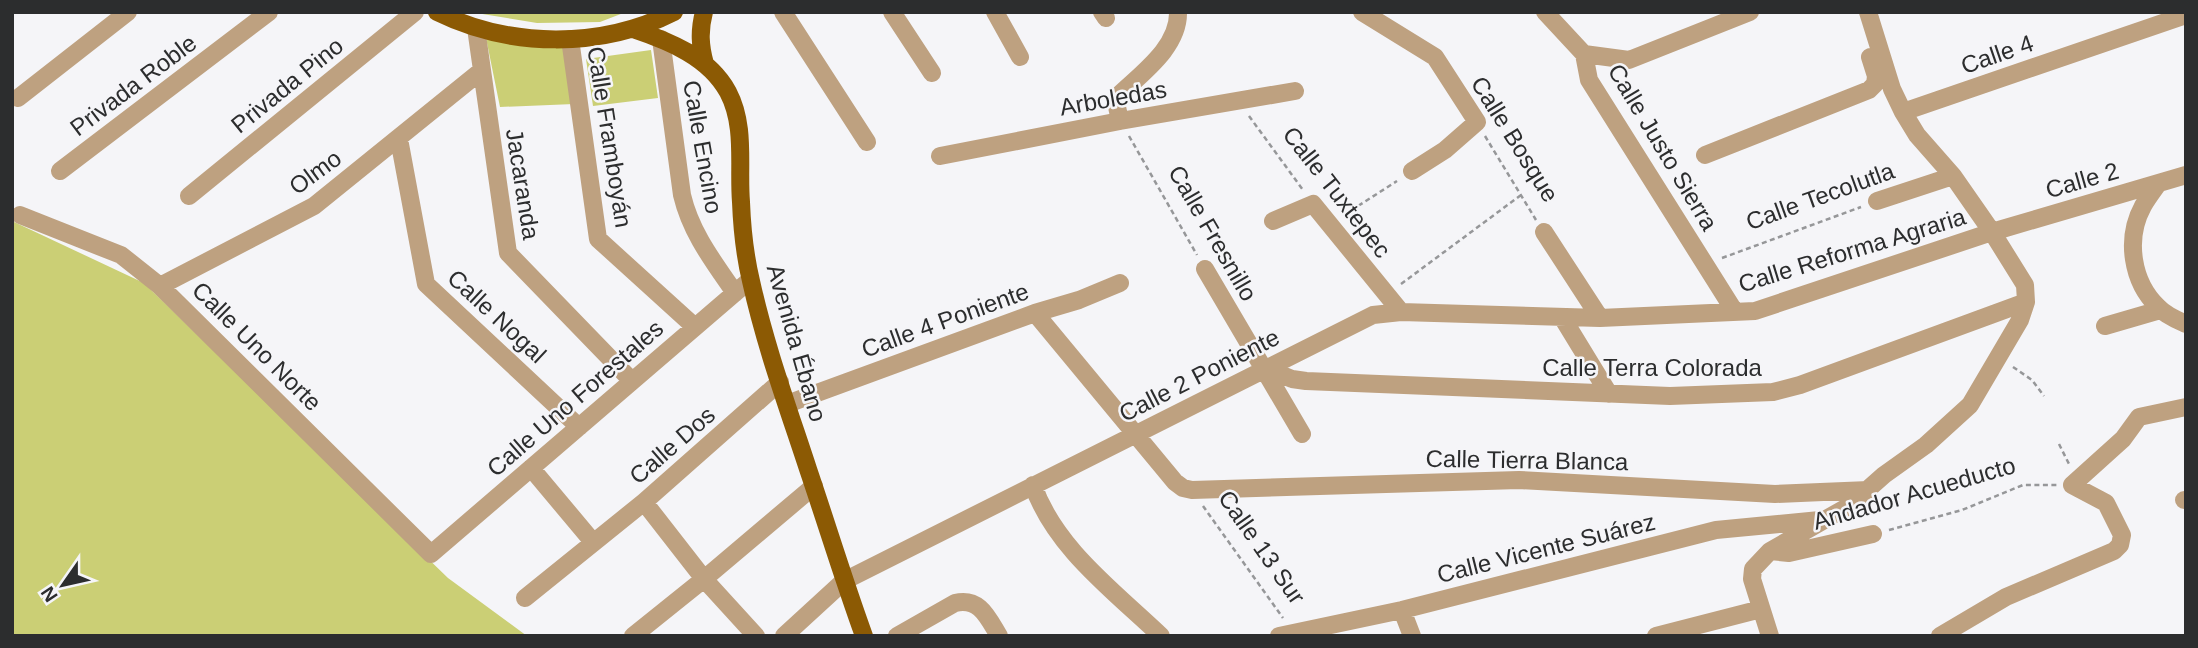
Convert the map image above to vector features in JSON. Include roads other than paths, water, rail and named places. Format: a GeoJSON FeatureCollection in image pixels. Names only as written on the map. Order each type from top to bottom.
{"type":"FeatureCollection","features":[{"type":"Feature","properties":{"kind":"main road"},"geometry":{"type":"LineString","coordinates":[[437,12],[476,28],[536,39],[604,36],[633,29],[674,12]]}},
{"type":"Feature","properties":{"kind":"main road"},"geometry":{"type":"LineString","coordinates":[[704,12],[700,39],[705,64]]}},
{"type":"Feature","properties":{"kind":"main road","name":"Avenida Ébano"},"geometry":{"type":"LineString","coordinates":[[633,29],[661,39],[705,64],[727,90],[738,122],[740,201],[750,280],[780,383],[864,636]]}},
{"type":"Feature","properties":{"kind":"street"},"geometry":{"type":"LineString","coordinates":[[18,98],[128,12]]}},
{"type":"Feature","properties":{"kind":"street","name":"Privada Roble"},"geometry":{"type":"LineString","coordinates":[[60,171],[269,12]]}},
{"type":"Feature","properties":{"kind":"street","name":"Privada Pino"},"geometry":{"type":"LineString","coordinates":[[189,196],[415,12]]}},
{"type":"Feature","properties":{"kind":"street"},"geometry":{"type":"LineString","coordinates":[[783,12],[867,142]]}},
{"type":"Feature","properties":{"kind":"street"},"geometry":{"type":"LineString","coordinates":[[892,12],[932,73]]}},
{"type":"Feature","properties":{"kind":"street"},"geometry":{"type":"LineString","coordinates":[[995,12],[1020,57]]}},
{"type":"Feature","properties":{"kind":"street"},"geometry":{"type":"LineString","coordinates":[[1121,121],[1116,102],[1119,95],[1161,54],[1173,36],[1178,12]]}},
{"type":"Feature","properties":{"kind":"street","name":"Calle Bosque"},"geometry":{"type":"LineString","coordinates":[[1362,12],[1435,57],[1477,122],[1445,150],[1412,171]]}},
{"type":"Feature","properties":{"kind":"street","name":"Calle Justo Sierra"},"geometry":{"type":"LineString","coordinates":[[1545,12],[1584,54],[1589,80],[1735,312]]}},
{"type":"Feature","properties":{"kind":"street"},"geometry":{"type":"LineString","coordinates":[[1584,54],[1629,60],[1750,12]]}},
{"type":"Feature","properties":{"kind":"street","name":"Calle 4"},"geometry":{"type":"LineString","coordinates":[[1903,112],[2186,15]]}},
{"type":"Feature","properties":{"kind":"street"},"geometry":{"type":"LineString","coordinates":[[1770,636],[1752,579],[1753,569],[1770,551],[1849,506],[1884,475],[1926,445],[1970,405],[2020,320],[2026,302],[2025,285],[1992,232],[1953,176],[1917,135],[1903,112],[1892,89],[1869,17]]}},
{"type":"Feature","properties":{"kind":"street"},"geometry":{"type":"LineString","coordinates":[[1705,155],[1869,90],[1875,85],[1876,76],[1865,42],[1869,17]]}},
{"type":"Feature","properties":{"kind":"street","name":"Jacaranda"},"geometry":{"type":"LineString","coordinates":[[476,28],[508,253],[632,381]]}},
{"type":"Feature","properties":{"kind":"street","name":"Calle Framboyán"},"geometry":{"type":"LineString","coordinates":[[570,39],[598,239],[695,327]]}},
{"type":"Feature","properties":{"kind":"street","name":"Calle Encino"},"geometry":{"type":"LineString","coordinates":[[661,39],[686,214],[694,232],[735,293]]}},
{"type":"Feature","properties":{"kind":"street","name":"Olmo"},"geometry":{"type":"LineString","coordinates":[[160,286],[298,216],[399,139],[481,71]]}},
{"type":"Feature","properties":{"kind":"street","name":"Arboledas"},"geometry":{"type":"LineString","coordinates":[[940,156],[1295,91]]}},
{"type":"Feature","properties":{"kind":"street","name":"Calle Nogal"},"geometry":{"type":"LineString","coordinates":[[399,139],[426,284],[579,427]]}},
{"type":"Feature","properties":{"kind":"street","name":"Calle 2"},"geometry":{"type":"LineString","coordinates":[[1992,232],[2186,175]]}},
{"type":"Feature","properties":{"kind":"street","name":"Calle Tecolutla"},"geometry":{"type":"LineString","coordinates":[[1877,201],[1953,176]]}},
{"type":"Feature","properties":{"kind":"street"},"geometry":{"type":"LineString","coordinates":[[2158,184],[2142,208],[2135,232],[2133,254],[2136,274],[2144,291],[2160,310],[2185,323]]}},
{"type":"Feature","properties":{"kind":"street","name":"Calle Tuxtepec"},"geometry":{"type":"LineString","coordinates":[[1273,221],[1313,204],[1401,312]]}},
{"type":"Feature","properties":{"kind":"street","name":"Calle Uno Norte"},"geometry":{"type":"LineString","coordinates":[[20,215],[121,255],[160,286],[431,554]]}},
{"type":"Feature","properties":{"kind":"street","name":"Calle Bosque"},"geometry":{"type":"LineString","coordinates":[[1544,232],[1600,318]]}},
{"type":"Feature","properties":{"kind":"street","name":"Calle Reforma Agraria"},"geometry":{"type":"LineString","coordinates":[[1600,318],[1755,311],[1992,232]]}},
{"type":"Feature","properties":{"kind":"street","name":"Calle Fresnillo"},"geometry":{"type":"LineString","coordinates":[[1205,269],[1301,433]]}},
{"type":"Feature","properties":{"kind":"street","name":"Calle Uno Forestales"},"geometry":{"type":"LineString","coordinates":[[431,554],[750,280]]}},
{"type":"Feature","properties":{"kind":"street","name":"Calle 4 Poniente"},"geometry":{"type":"LineString","coordinates":[[787,404],[1120,283]]}},
{"type":"Feature","properties":{"kind":"street","name":"Calle Terra Colorada"},"geometry":{"type":"LineString","coordinates":[[1265,368],[1292,379],[1306,381],[1670,396],[1773,392],[1800,385],[2026,302]]}},
{"type":"Feature","properties":{"kind":"street"},"geometry":{"type":"LineString","coordinates":[[2105,326],[2160,310]]}},
{"type":"Feature","properties":{"kind":"street","name":"Calle 2 Poniente"},"geometry":{"type":"LineString","coordinates":[[784,636],[844,581],[1137,435],[1363,318],[1401,312],[1600,318]]}},
{"type":"Feature","properties":{"kind":"street","name":"Calle 13 Sur"},"geometry":{"type":"LineString","coordinates":[[1035,313],[1175,482],[1187,489]]}},
{"type":"Feature","properties":{"kind":"street"},"geometry":{"type":"LineString","coordinates":[[1562,317],[1609,394]]}},
{"type":"Feature","properties":{"kind":"street","name":"Calle Dos"},"geometry":{"type":"LineString","coordinates":[[524,598],[644,502],[780,383]]}},
{"type":"Feature","properties":{"kind":"street"},"geometry":{"type":"LineString","coordinates":[[1940,636],[2006,597],[2114,551],[2120,545],[2122,535],[2106,503],[2072,485],[2123,439],[2139,417],[2186,407]]}},
{"type":"Feature","properties":{"kind":"street"},"geometry":{"type":"LineString","coordinates":[[531,468],[593,542]]}},
{"type":"Feature","properties":{"kind":"street","name":"Calle Tierra Blanca"},"geometry":{"type":"LineString","coordinates":[[1187,489],[1519,480],[1775,494],[1870,490]]}},
{"type":"Feature","properties":{"kind":"street"},"geometry":{"type":"LineString","coordinates":[[1033,485],[1050,524],[1073,551],[1161,636]]}},
{"type":"Feature","properties":{"kind":"street"},"geometry":{"type":"LineString","coordinates":[[633,636],[814,486]]}},
{"type":"Feature","properties":{"kind":"street"},"geometry":{"type":"LineString","coordinates":[[644,502],[705,579],[756,636]]}},
{"type":"Feature","properties":{"kind":"street","name":"Calle Vicente Suárez"},"geometry":{"type":"LineString","coordinates":[[1296,633],[1402,610],[1716,530],[1827,519]]}},
{"type":"Feature","properties":{"kind":"street","name":"Andador Acueducto"},"geometry":{"type":"LineString","coordinates":[[1770,551],[1789,553],[1873,534]]}},
{"type":"Feature","properties":{"kind":"street"},"geometry":{"type":"LineString","coordinates":[[897,636],[955,603],[964,601],[983,610],[999,636]]}},
{"type":"Feature","properties":{"kind":"street"},"geometry":{"type":"LineString","coordinates":[[1656,636],[1761,609]]}},
{"type":"Feature","properties":{"kind":"street"},"geometry":{"type":"LineString","coordinates":[[1402,610],[1412,636]]}}]}
